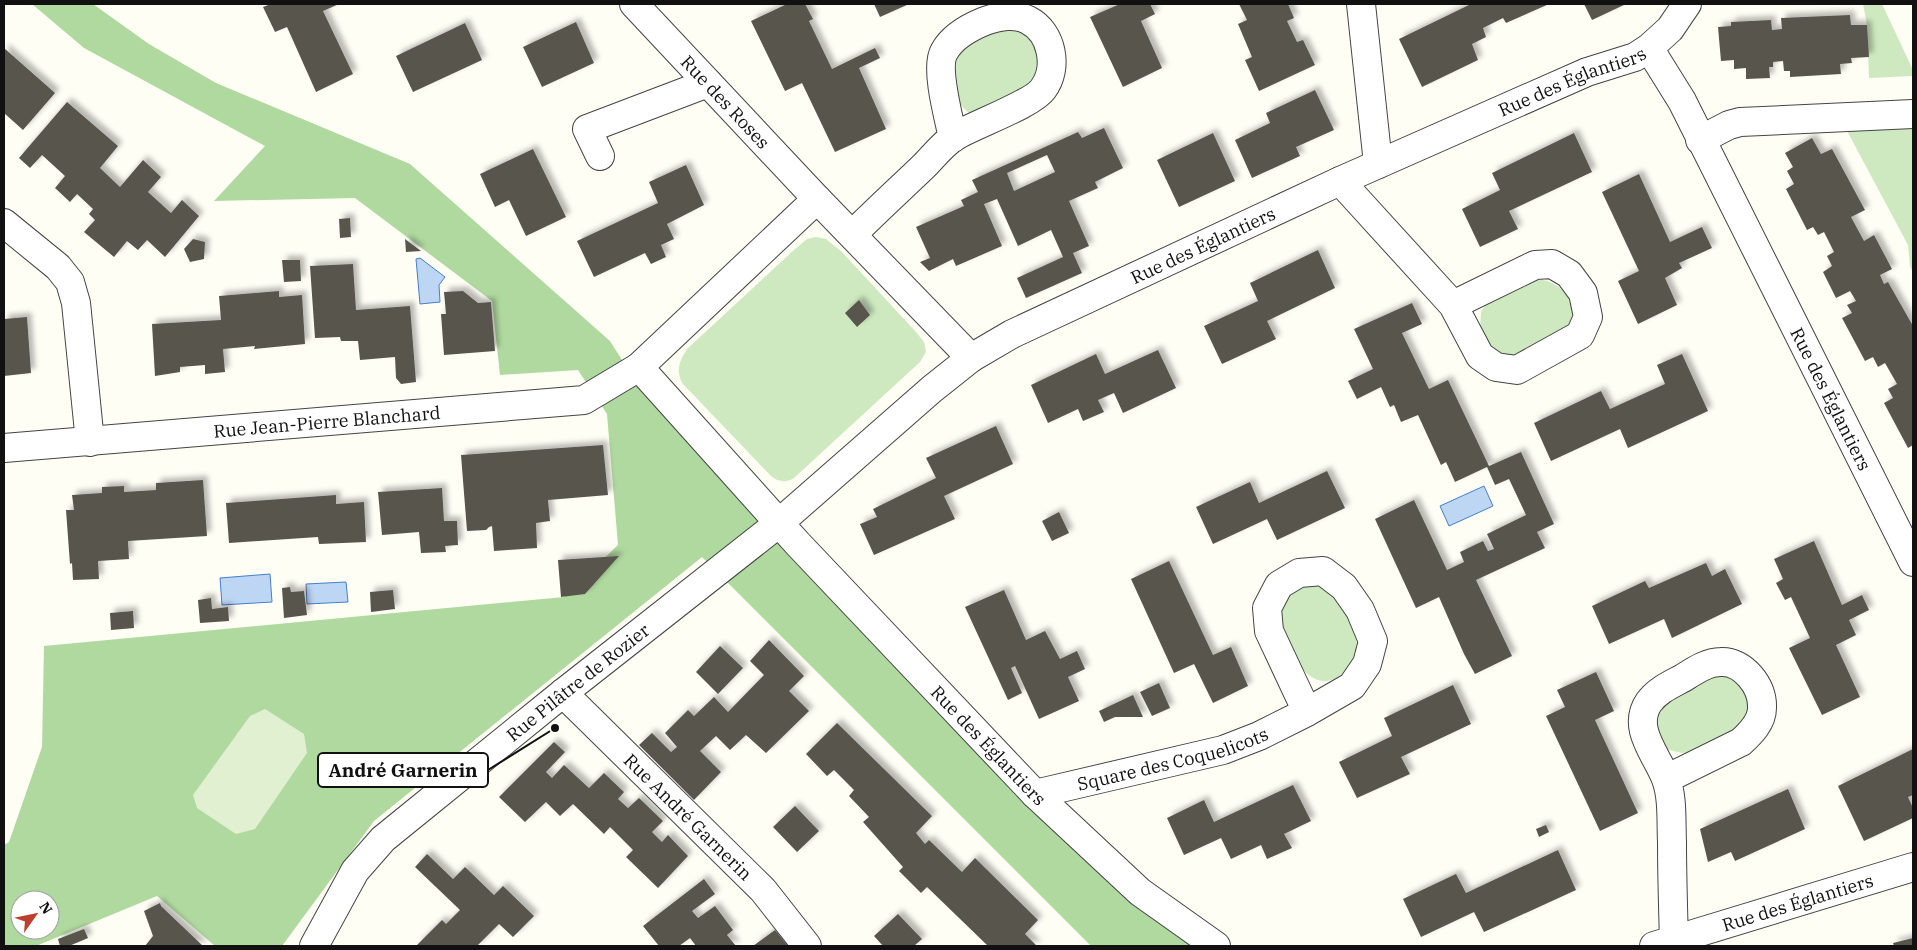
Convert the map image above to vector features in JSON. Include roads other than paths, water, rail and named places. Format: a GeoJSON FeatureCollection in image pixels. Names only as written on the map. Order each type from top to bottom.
{"type":"FeatureCollection","features":[{"type":"Feature","properties":{"kind":"street","name":"Rue des Roses"},"geometry":{"type":"LineString","coordinates":[[634,4],[817,199],[853,234],[971,358]]}},
{"type":"Feature","properties":{"kind":"street"},"geometry":{"type":"LineString","coordinates":[[1361,4],[1378,164]]}},
{"type":"Feature","properties":{"kind":"street"},"geometry":{"type":"LineString","coordinates":[[1650,48],[1670,29],[1687,4]]}},
{"type":"Feature","properties":{"kind":"street"},"geometry":{"type":"LineString","coordinates":[[853,234],[952,138],[1029,100],[1043,90],[1051,72],[1050,47],[1041,29],[1033,22],[1019,15],[997,16],[975,25],[956,38],[943,53],[940,70],[952,138]]}},
{"type":"Feature","properties":{"kind":"street","name":"Rue des Églantiers"},"geometry":{"type":"LineString","coordinates":[[779,523],[932,388],[971,358],[1012,334],[1340,181],[1587,72],[1635,57],[1650,48],[1671,81],[1913,562]]}},
{"type":"Feature","properties":{"kind":"street"},"geometry":{"type":"LineString","coordinates":[[600,156],[587,129],[708,83]]}},
{"type":"Feature","properties":{"kind":"street"},"geometry":{"type":"LineString","coordinates":[[1700,140],[1740,122],[1913,114]]}},
{"type":"Feature","properties":{"kind":"street"},"geometry":{"type":"LineString","coordinates":[[1340,181],[1453,305],[1480,356],[1496,367],[1517,370],[1580,335],[1588,317],[1583,293],[1569,274],[1552,264],[1535,264],[1453,305]]}},
{"type":"Feature","properties":{"kind":"street","name":"Rue Jean-Pierre Blanchard"},"geometry":{"type":"LineString","coordinates":[[4,448],[584,400],[640,367],[817,199]]}},
{"type":"Feature","properties":{"kind":"street"},"geometry":{"type":"LineString","coordinates":[[4,223],[58,267],[70,282],[76,303],[90,442]]}},
{"type":"Feature","properties":{"kind":"street","name":"Rue des Églantiers"},"geometry":{"type":"LineString","coordinates":[[640,367],[779,523],[1035,794],[1140,892],[1216,946]]}},
{"type":"Feature","properties":{"kind":"street","name":"Rue Pilâtre de Rozier"},"geometry":{"type":"LineString","coordinates":[[314,946],[355,871],[383,840],[563,693],[779,523]]}},
{"type":"Feature","properties":{"kind":"street","name":"Square des Coquelicots"},"geometry":{"type":"LineString","coordinates":[[1035,794],[1223,750],[1259,736],[1307,712],[1352,686],[1367,664],[1373,641],[1360,610],[1344,587],[1323,571],[1299,573],[1279,585],[1267,608],[1269,631],[1307,712]]}},
{"type":"Feature","properties":{"kind":"street"},"geometry":{"type":"LineString","coordinates":[[1664,943],[1670,802],[1666,779],[1648,744],[1642,722],[1648,703],[1660,690],[1704,665],[1721,662],[1735,665],[1748,672],[1760,695],[1762,708],[1759,721],[1751,733],[1741,742],[1666,779]]}},
{"type":"Feature","properties":{"kind":"street","name":"Rue André Garnerin"},"geometry":{"type":"LineString","coordinates":[[563,693],[763,890],[807,946]]}},
{"type":"Feature","properties":{"kind":"street","name":"Rue des Églantiers"},"geometry":{"type":"LineString","coordinates":[[1664,943],[1913,867]]}},
{"type":"Feature","properties":{"kind":"water"},"geometry":{"type":"Polygon","coordinates":[[[420,258],[445,277],[439,285],[440,302],[420,304],[416,259],[420,258]]]}},
{"type":"Feature","properties":{"kind":"water"},"geometry":{"type":"Polygon","coordinates":[[[1484,486],[1493,506],[1449,526],[1440,506],[1484,486]]]}},
{"type":"Feature","properties":{"kind":"water"},"geometry":{"type":"Polygon","coordinates":[[[270,574],[272,602],[222,605],[220,578],[270,574]]]}},
{"type":"Feature","properties":{"kind":"water"},"geometry":{"type":"Polygon","coordinates":[[[346,582],[348,602],[307,604],[306,584],[346,582]]]}},
{"type":"Feature","properties":{"kind":"place","name":"André Garnerin"},"geometry":{"type":"Point","coordinates":[555,728]}}]}
